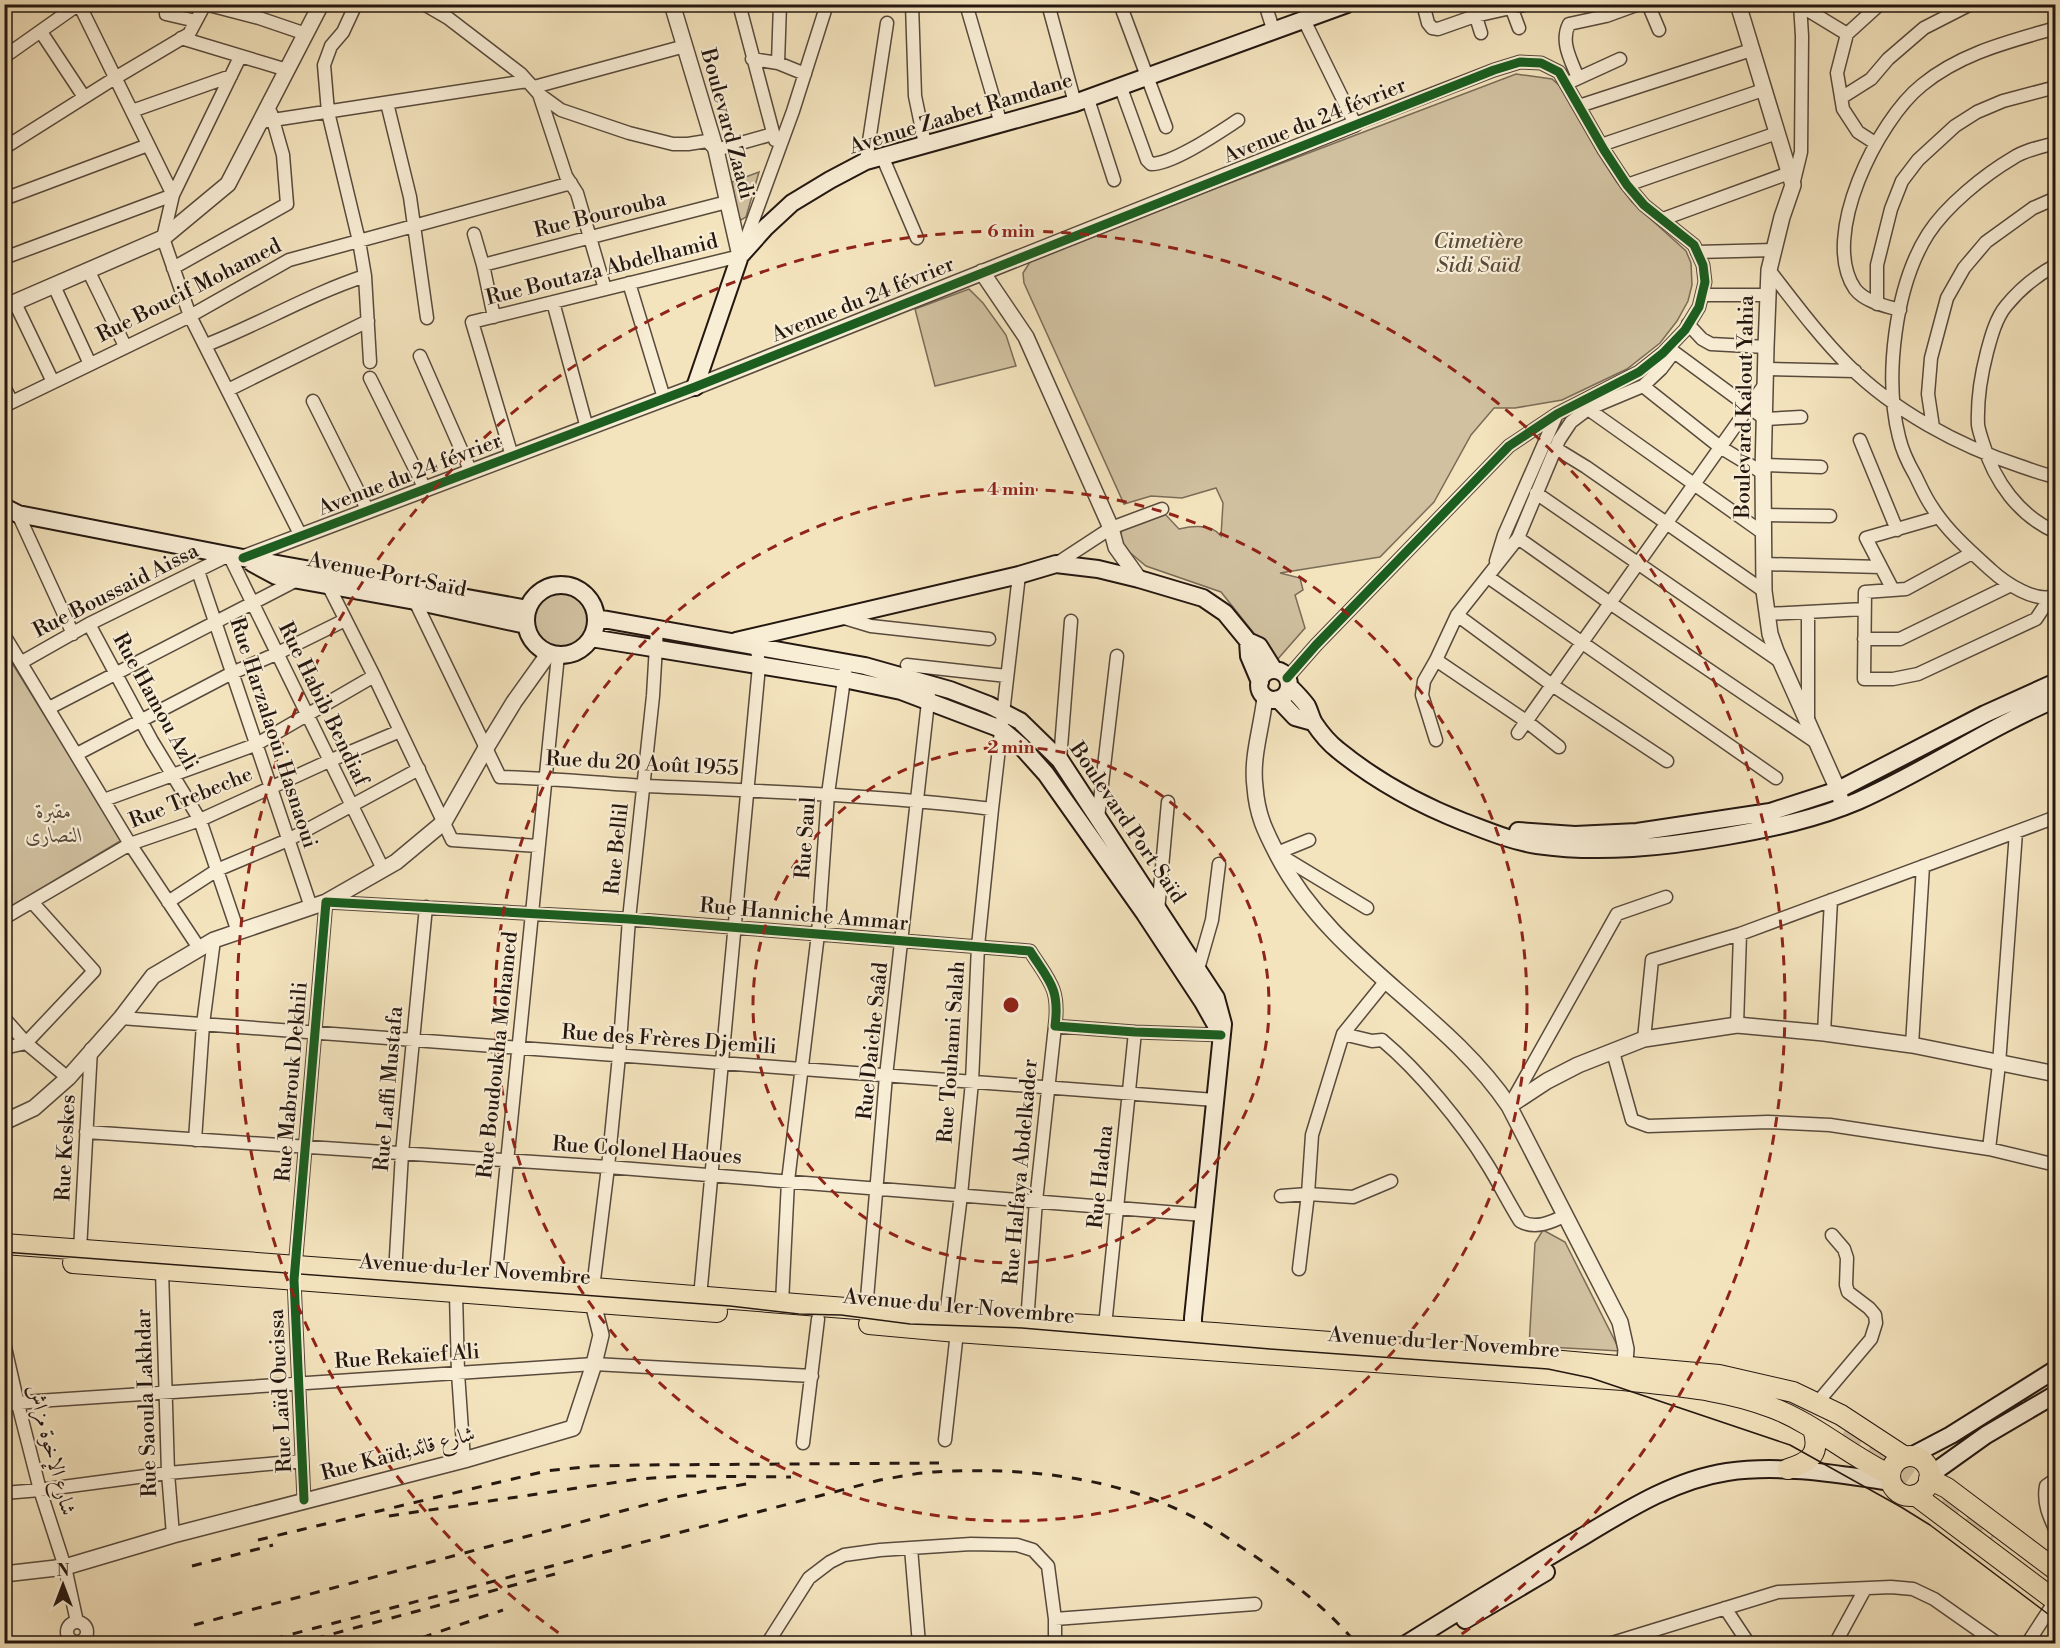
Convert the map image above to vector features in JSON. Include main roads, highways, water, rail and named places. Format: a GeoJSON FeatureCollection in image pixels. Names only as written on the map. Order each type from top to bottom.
{"type":"FeatureCollection","features":[{"type":"Feature","properties":{"kind":"main road","name":"Avenue Zaabet Ramdane"},"geometry":{"type":"LineString","coordinates":[[695,387],[740,256],[792,203],[874,159],[1082,101],[1274,32],[1324,9],[1347,4]]}},
{"type":"Feature","properties":{"kind":"main road","name":"Avenue Port Saïd"},"geometry":{"type":"LineString","coordinates":[[11,511],[236,556],[325,579],[527,617]]}},
{"type":"Feature","properties":{"kind":"main road","name":"Avenue Port Saïd"},"geometry":{"type":"LineString","coordinates":[[236,556],[276,576],[297,580],[325,579]]}},
{"type":"Feature","properties":{"kind":"main road"},"geometry":{"type":"LineString","coordinates":[[729,642],[1019,575],[1056,564],[1098,569],[1203,598],[1214,604],[1230,618],[1248,641],[1249,656],[1275,685],[1295,717],[1313,722],[1336,749],[1373,777],[1417,802],[1509,839],[1537,845],[1610,849],[1693,842],[1732,835],[1786,825],[1843,807],[1892,785],[1994,728],[2053,703]]}},
{"type":"Feature","properties":{"kind":"main road"},"geometry":{"type":"LineString","coordinates":[[564,585],[582,591],[590,599],[597,618],[591,638],[577,651],[554,654],[534,642],[527,617],[532,600],[546,588],[564,585]]}},
{"type":"Feature","properties":{"kind":"main road"},"geometry":{"type":"LineString","coordinates":[[597,618],[757,648],[845,671],[902,691],[929,692],[1002,720],[1046,774],[1158,934],[1203,1002],[1221,1035]]}},
{"type":"Feature","properties":{"kind":"main road"},"geometry":{"type":"LineString","coordinates":[[591,638],[759,666],[845,671]]}},
{"type":"Feature","properties":{"kind":"main road"},"geometry":{"type":"LineString","coordinates":[[1472,826],[1575,836],[1627,832],[1770,812],[1838,790],[1985,714],[2055,682]]}},
{"type":"Feature","properties":{"kind":"main road","name":"Boulevard Port Saïd"},"geometry":{"type":"LineString","coordinates":[[1002,720],[1020,721],[1060,760],[1216,998],[1223,1024],[1194,1340]]}},
{"type":"Feature","properties":{"kind":"main road"},"geometry":{"type":"LineString","coordinates":[[4,1244],[294,1273]]}},
{"type":"Feature","properties":{"kind":"main road","name":"Avenue du 1er Novembre"},"geometry":{"type":"LineString","coordinates":[[4,1257],[162,1270],[394,1274],[495,1281],[593,1295],[818,1319],[952,1324],[1194,1340],[1624,1373],[1719,1375],[1793,1392],[1841,1415],[1908,1456]]}},
{"type":"Feature","properties":{"kind":"main road","name":"Avenue du 1er Novembre"},"geometry":{"type":"LineString","coordinates":[[294,1273],[456,1293],[700,1297],[866,1310],[952,1324],[1027,1322],[1105,1326],[1194,1340]]}},
{"type":"Feature","properties":{"kind":"main road"},"geometry":{"type":"LineString","coordinates":[[1898,1486],[1896,1461],[1951,1435],[2055,1369]]}},
{"type":"Feature","properties":{"kind":"main road","name":"Avenue du 1er Novembre"},"geometry":{"type":"LineString","coordinates":[[1624,1373],[1774,1408],[1869,1465],[2055,1601]]}},
{"type":"Feature","properties":{"kind":"main road"},"geometry":{"type":"LineString","coordinates":[[1696,1388],[1741,1391],[1758,1395],[1844,1432],[1788,1397],[1749,1381]]}},
{"type":"Feature","properties":{"kind":"main road"},"geometry":{"type":"LineString","coordinates":[[1406,1644],[1546,1558],[1674,1487],[1729,1472],[1788,1469],[1925,1489],[1930,1477],[1986,1435],[2055,1394]]}},
{"type":"Feature","properties":{"kind":"main road"},"geometry":{"type":"LineString","coordinates":[[1788,1469],[1803,1464],[1814,1454],[1817,1446],[1813,1430]]}},
{"type":"Feature","properties":{"kind":"main road"},"geometry":{"type":"LineString","coordinates":[[1908,1456],[1917,1457],[1926,1464],[1930,1477],[2055,1570]]}},
{"type":"Feature","properties":{"kind":"main road"},"geometry":{"type":"LineString","coordinates":[[1425,1644],[1636,1518],[1691,1493],[1721,1484],[1774,1479],[1898,1486]]}},
{"type":"Feature","properties":{"kind":"main road"},"geometry":{"type":"LineString","coordinates":[[2055,1582],[1993,1538],[2012,1558],[2055,1590]]}},
{"type":"Feature","properties":{"kind":"tunnel"},"geometry":{"type":"LineString","coordinates":[[1844,1432],[1993,1538]]}},
{"type":"Feature","properties":{"kind":"tram line"},"geometry":{"type":"LineString","coordinates":[[4,1252],[730,1306],[799,1314],[841,1315],[910,1324],[1022,1328],[1548,1369],[1591,1378],[1790,1445],[1930,1525],[2056,1620]]}},
{"type":"Feature","properties":{"kind":"railway"},"geometry":{"type":"LineString","coordinates":[[258,1540],[546,1471],[593,1466],[638,1465],[939,1463]]}},
{"type":"Feature","properties":{"kind":"railway"},"geometry":{"type":"LineString","coordinates":[[254,1644],[880,1480],[907,1475],[965,1471],[1028,1473],[1090,1481],[1150,1498],[1179,1510],[1217,1531],[1281,1575],[1321,1607],[1357,1644]]}},
{"type":"Feature","properties":{"kind":"railway"},"geometry":{"type":"LineString","coordinates":[[389,1516],[638,1479],[686,1476],[791,1477]]}},
{"type":"Feature","properties":{"kind":"railway"},"geometry":{"type":"LineString","coordinates":[[194,1625],[671,1498],[753,1483]]}},
{"type":"Feature","properties":{"kind":"railway"},"geometry":{"type":"LineString","coordinates":[[192,1566],[273,1545]]}},
{"type":"Feature","properties":{"kind":"railway"},"geometry":{"type":"LineString","coordinates":[[295,1644],[555,1574]]}},
{"type":"Feature","properties":{"kind":"railway"},"geometry":{"type":"LineString","coordinates":[[403,1644],[503,1610]]}},
{"type":"Feature","properties":{"kind":"park label","name":"Cimetière Sidi Saïd"},"geometry":{"type":"Point","coordinates":[1478,254]}},
{"type":"Feature","properties":{"kind":"park label","name":"مقبرة النصارى"},"geometry":{"type":"Point","coordinates":[54,824]}}]}
